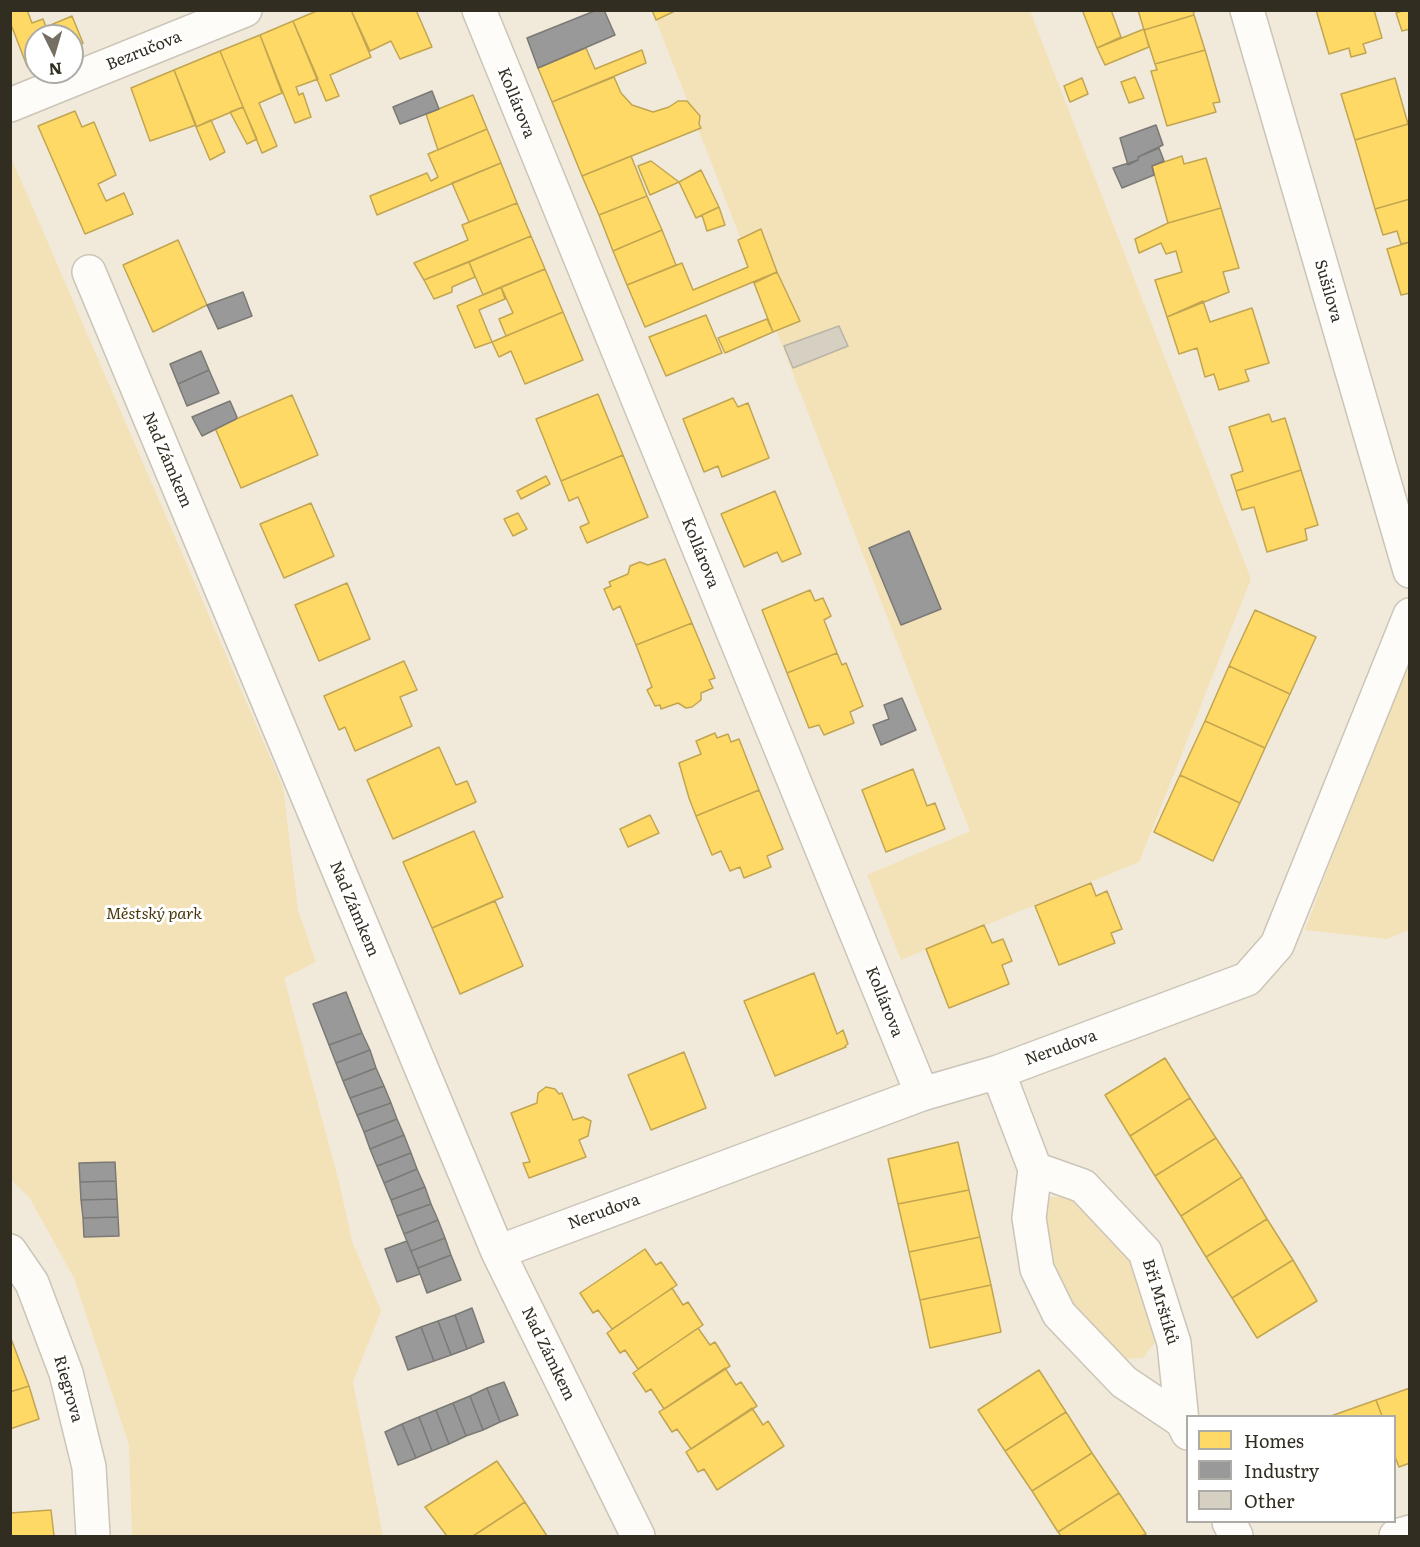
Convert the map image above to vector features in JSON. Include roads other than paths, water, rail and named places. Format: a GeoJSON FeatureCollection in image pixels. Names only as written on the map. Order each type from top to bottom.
{"type":"FeatureCollection","features":[{"type":"Feature","properties":{"kind":"street","name":"Bezručova"},"geometry":{"type":"LineString","coordinates":[[10,105],[245,10]]}},
{"type":"Feature","properties":{"kind":"street","name":"Kollárova"},"geometry":{"type":"LineString","coordinates":[[479,10],[922,1094]]}},
{"type":"Feature","properties":{"kind":"street","name":"Sušilova"},"geometry":{"type":"LineString","coordinates":[[1247,10],[1410,571]]}},
{"type":"Feature","properties":{"kind":"street","name":"Nad Zámkem"},"geometry":{"type":"LineString","coordinates":[[88,272],[498,1252],[638,1536]]}},
{"type":"Feature","properties":{"kind":"street","name":"Nerudova"},"geometry":{"type":"LineString","coordinates":[[498,1252],[922,1094],[998,1072],[1247,979],[1277,945],[1410,615]]}},
{"type":"Feature","properties":{"kind":"street","name":"Bří Mrštíků"},"geometry":{"type":"LineString","coordinates":[[998,1072],[1035,1169],[1029,1218],[1037,1269],[1059,1314],[1125,1382],[1185,1427]]}},
{"type":"Feature","properties":{"kind":"street","name":"Bří Mrštíků"},"geometry":{"type":"LineString","coordinates":[[1035,1169],[1083,1186],[1145,1252],[1174,1343],[1185,1427]]}},
{"type":"Feature","properties":{"kind":"street","name":"Riegrova"},"geometry":{"type":"LineString","coordinates":[[10,1251],[32,1283],[66,1373],[89,1467],[93,1536]]}},
{"type":"Feature","properties":{"kind":"street"},"geometry":{"type":"LineString","coordinates":[[1396,1536],[1410,1532]]}},
{"type":"Feature","properties":{"kind":"park label","name":"Městský park"},"geometry":{"type":"Point","coordinates":[154,914]}}]}
